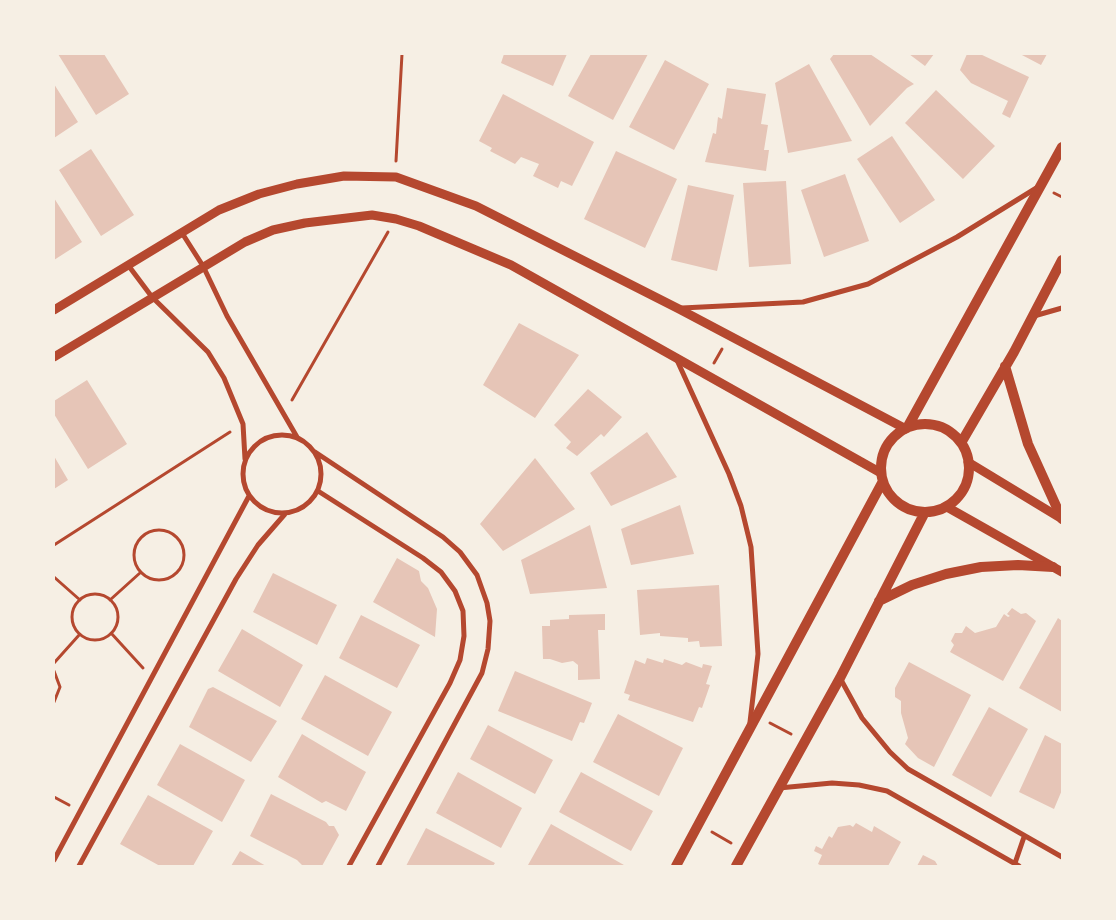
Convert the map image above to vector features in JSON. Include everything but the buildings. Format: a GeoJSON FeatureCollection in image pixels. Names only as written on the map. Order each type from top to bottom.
{"type":"FeatureCollection","features":[{"type":"Feature","properties":{"kind":"main road"},"geometry":{"type":"LineString","coordinates":[[906,428],[922,424],[937,426],[951,432],[961,443],[968,462],[969,472],[964,487],[955,500],[947,507],[925,512],[903,507],[887,491],[882,477],[882,462],[889,443],[906,428],[1062,147]]}},
{"type":"Feature","properties":{"kind":"main road"},"geometry":{"type":"LineString","coordinates":[[961,443],[1033,316],[1062,260]]}},
{"type":"Feature","properties":{"kind":"main road"},"geometry":{"type":"LineString","coordinates":[[1005,366],[1028,444],[1062,519]]}},
{"type":"Feature","properties":{"kind":"main road"},"geometry":{"type":"LineString","coordinates":[[676,866],[758,716],[882,477]]}},
{"type":"Feature","properties":{"kind":"main road"},"geometry":{"type":"LineString","coordinates":[[736,866],[840,678],[925,512]]}},
{"type":"Feature","properties":{"kind":"main road"},"geometry":{"type":"LineString","coordinates":[[879,601],[920,582],[981,567],[1018,565],[1058,569]]}},
{"type":"Feature","properties":{"kind":"street"},"geometry":{"type":"LineString","coordinates":[[54,310],[219,210],[259,194],[297,184],[344,176],[396,177],[476,206],[679,308],[906,428]]}},
{"type":"Feature","properties":{"kind":"street"},"geometry":{"type":"LineString","coordinates":[[679,308],[803,302],[868,284],[957,237],[1041,186]]}},
{"type":"Feature","properties":{"kind":"street"},"geometry":{"type":"LineString","coordinates":[[54,357],[245,242],[281,228],[305,223],[372,215],[396,219],[467,245],[511,265],[708,375],[882,477]]}},
{"type":"Feature","properties":{"kind":"street"},"geometry":{"type":"LineString","coordinates":[[182,233],[203,266],[227,316],[296,437],[315,452],[443,537],[460,552],[477,575],[487,603],[490,621],[488,648],[482,674],[378,866]]}},
{"type":"Feature","properties":{"kind":"street"},"geometry":{"type":"LineString","coordinates":[[128,265],[152,297],[208,352],[224,378],[243,424],[246,436],[244,484],[249,496],[264,510],[285,514]]}},
{"type":"Feature","properties":{"kind":"street"},"geometry":{"type":"LineString","coordinates":[[1033,316],[1062,308]]}},
{"type":"Feature","properties":{"kind":"street"},"geometry":{"type":"LineString","coordinates":[[674,356],[729,474],[741,506],[750,547],[758,654],[752,710],[745,740]]}},
{"type":"Feature","properties":{"kind":"street"},"geometry":{"type":"LineString","coordinates":[[245,460],[254,447],[266,438],[281,435],[296,437]]}},
{"type":"Feature","properties":{"kind":"street"},"geometry":{"type":"LineString","coordinates":[[79,866],[236,579],[258,545],[285,514],[304,507],[318,491],[322,471],[315,452]]}},
{"type":"Feature","properties":{"kind":"street"},"geometry":{"type":"LineString","coordinates":[[968,462],[1062,519]]}},
{"type":"Feature","properties":{"kind":"street"},"geometry":{"type":"LineString","coordinates":[[318,491],[423,558],[441,572],[454,591],[463,611],[464,636],[460,660],[349,866]]}},
{"type":"Feature","properties":{"kind":"street"},"geometry":{"type":"LineString","coordinates":[[54,860],[249,496]]}},
{"type":"Feature","properties":{"kind":"street"},"geometry":{"type":"LineString","coordinates":[[947,507],[1058,569]]}},
{"type":"Feature","properties":{"kind":"street"},"geometry":{"type":"LineString","coordinates":[[840,678],[862,718],[890,752],[908,769],[1062,857]]}},
{"type":"Feature","properties":{"kind":"street"},"geometry":{"type":"LineString","coordinates":[[778,788],[832,784],[859,785],[887,791],[1016,866],[1024,836]]}},
{"type":"Feature","properties":{"kind":"path"},"geometry":{"type":"LineString","coordinates":[[396,177],[402,54]]}},
{"type":"Feature","properties":{"kind":"path"},"geometry":{"type":"LineString","coordinates":[[284,414],[396,219]]}},
{"type":"Feature","properties":{"kind":"path"},"geometry":{"type":"LineString","coordinates":[[708,375],[730,336]]}},
{"type":"Feature","properties":{"kind":"path"},"geometry":{"type":"LineString","coordinates":[[54,545],[243,424]]}},
{"type":"Feature","properties":{"kind":"path"},"geometry":{"type":"LineString","coordinates":[[159,530],[174,534],[183,548],[184,556],[178,571],[164,580],[156,580],[141,572],[134,558],[138,542],[143,535],[159,530]]}},
{"type":"Feature","properties":{"kind":"path"},"geometry":{"type":"LineString","coordinates":[[110,600],[141,572]]}},
{"type":"Feature","properties":{"kind":"path"},"geometry":{"type":"LineString","coordinates":[[54,577],[80,600]]}},
{"type":"Feature","properties":{"kind":"path"},"geometry":{"type":"LineString","coordinates":[[92,594],[105,596],[110,600],[115,606],[118,620],[110,633],[99,639],[85,637],[80,634],[73,620],[72,613],[80,600],[92,594]]}},
{"type":"Feature","properties":{"kind":"path"},"geometry":{"type":"LineString","coordinates":[[110,633],[152,677]]}},
{"type":"Feature","properties":{"kind":"path"},"geometry":{"type":"LineString","coordinates":[[54,662],[80,634]]}},
{"type":"Feature","properties":{"kind":"path"},"geometry":{"type":"LineString","coordinates":[[54,671],[60,687],[54,702]]}},
{"type":"Feature","properties":{"kind":"path"},"geometry":{"type":"LineString","coordinates":[[758,716],[804,742]]}},
{"type":"Feature","properties":{"kind":"path"},"geometry":{"type":"LineString","coordinates":[[699,825],[744,851]]}}]}
